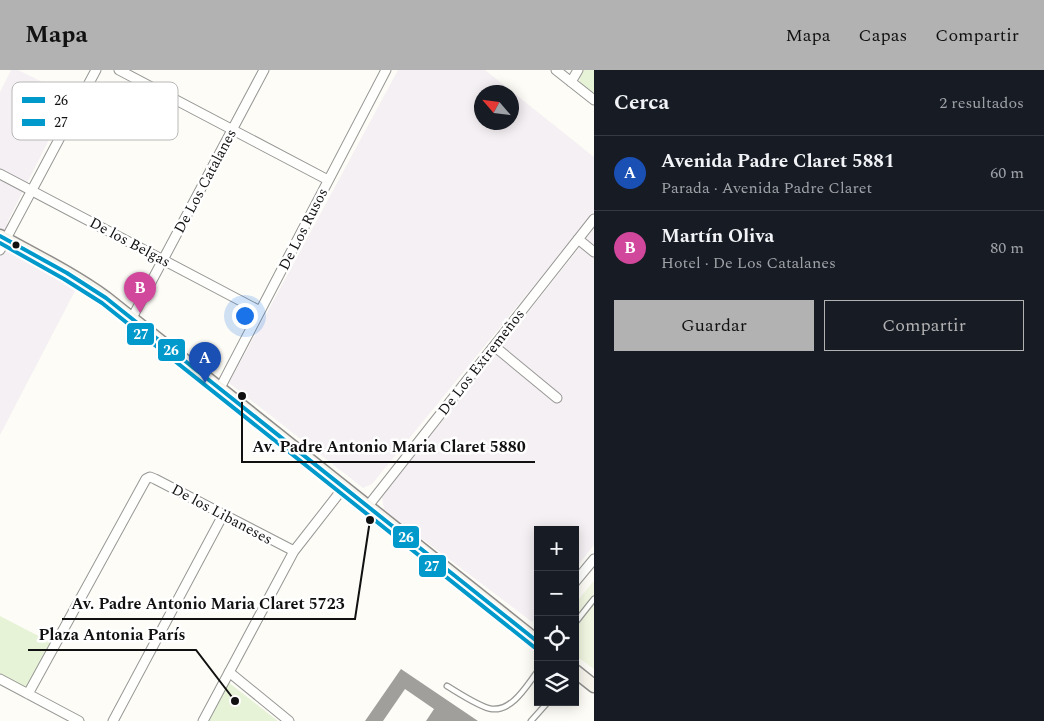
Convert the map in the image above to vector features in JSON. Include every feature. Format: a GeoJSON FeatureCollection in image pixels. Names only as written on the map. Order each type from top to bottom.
{"type":"FeatureCollection","features":[{"type":"Feature","properties":{"kind":"main road"},"geometry":{"type":"LineString","coordinates":[[2,242],[62,270],[92,288],[463,582],[534,635]]}},
{"type":"Feature","properties":{"kind":"main road"},"geometry":{"type":"LineString","coordinates":[[579,674],[594,686]]}},
{"type":"Feature","properties":{"kind":"street"},"geometry":{"type":"LineString","coordinates":[[90,82],[96,70]]}},
{"type":"Feature","properties":{"kind":"street"},"geometry":{"type":"LineString","coordinates":[[119,70],[142,82]]}},
{"type":"Feature","properties":{"kind":"street","name":"De Los Catalanes"},"geometry":{"type":"LineString","coordinates":[[132,318],[264,70]]}},
{"type":"Feature","properties":{"kind":"street","name":"De Los Rusos"},"geometry":{"type":"LineString","coordinates":[[220,388],[386,70]]}},
{"type":"Feature","properties":{"kind":"street"},"geometry":{"type":"LineString","coordinates":[[556,70],[594,100]]}},
{"type":"Feature","properties":{"kind":"street"},"geometry":{"type":"LineString","coordinates":[[571,82],[578,70]]}},
{"type":"Feature","properties":{"kind":"street"},"geometry":{"type":"LineString","coordinates":[[178,101],[328,180]]}},
{"type":"Feature","properties":{"kind":"street"},"geometry":{"type":"LineString","coordinates":[[2,242],[59,140]]}},
{"type":"Feature","properties":{"kind":"street","name":"De los Belgas"},"geometry":{"type":"LineString","coordinates":[[0,174],[260,311]]}},
{"type":"Feature","properties":{"kind":"street","name":"De Los Extremeños"},"geometry":{"type":"LineString","coordinates":[[368,506],[594,219]]}},
{"type":"Feature","properties":{"kind":"street"},"geometry":{"type":"LineString","coordinates":[[578,239],[594,252]]}},
{"type":"Feature","properties":{"kind":"street"},"geometry":{"type":"LineString","coordinates":[[494,346],[556,398]]}},
{"type":"Feature","properties":{"kind":"street","name":"De los Libaneses"},"geometry":{"type":"LineString","coordinates":[[28,694],[146,479],[150,477],[155,479],[294,551]]}},
{"type":"Feature","properties":{"kind":"street"},"geometry":{"type":"LineString","coordinates":[[203,721],[294,551],[344,487]]}},
{"type":"Feature","properties":{"kind":"street"},"geometry":{"type":"LineString","coordinates":[[113,721],[223,514]]}},
{"type":"Feature","properties":{"kind":"street"},"geometry":{"type":"LineString","coordinates":[[579,577],[594,559]]}},
{"type":"Feature","properties":{"kind":"street"},"geometry":{"type":"LineString","coordinates":[[228,672],[289,721]]}},
{"type":"Feature","properties":{"kind":"street"},"geometry":{"type":"LineString","coordinates":[[0,679],[79,721]]}},
{"type":"Feature","properties":{"kind":"lane"},"geometry":{"type":"LineString","coordinates":[[579,618],[594,599]]}},
{"type":"Feature","properties":{"kind":"lane"},"geometry":{"type":"LineString","coordinates":[[447,686],[484,707],[492,709],[508,705],[534,676]]}},
{"type":"Feature","properties":{"kind":"lane"},"geometry":{"type":"LineString","coordinates":[[531,721],[544,706]]}},
{"type":"Feature","properties":{"kind":"shaded area"},"geometry":{"type":"Polygon","coordinates":[[[11,70],[18,70],[42,82],[12,82],[12,140],[49,140],[7,223],[12,251],[75,291],[0,435],[0,92],[11,70]]]}},
{"type":"Feature","properties":{"kind":"shaded area"},"geometry":{"type":"Polygon","coordinates":[[[398,70],[485,70],[504,85],[474,85],[474,130],[519,130],[519,97],[594,157],[594,212],[372,484],[363,488],[229,383],[398,70]]]}},
{"type":"Feature","properties":{"kind":"shaded area"},"geometry":{"type":"Polygon","coordinates":[[[594,229],[594,545],[579,564],[579,526],[534,526],[534,620],[532,622],[384,510],[382,497],[594,229]]]}},
{"type":"Feature","properties":{"kind":"green space"},"geometry":{"type":"Polygon","coordinates":[[[581,70],[594,70],[594,94],[580,84],[579,75],[581,70]]]}},
{"type":"Feature","properties":{"kind":"green space"},"geometry":{"type":"Polygon","coordinates":[[[594,581],[594,669],[579,658],[579,599],[594,581]]]}},
{"type":"Feature","properties":{"kind":"green space"},"geometry":{"type":"Polygon","coordinates":[[[0,616],[54,644],[28,691],[0,676],[0,616]]]}},
{"type":"Feature","properties":{"kind":"green space"},"geometry":{"type":"Polygon","coordinates":[[[228,682],[278,721],[207,721],[228,682]]]}},
{"type":"Feature","properties":{"kind":"building"},"geometry":{"type":"Polygon","coordinates":[[[401,669],[478,721],[426,721],[434,709],[405,689],[383,721],[365,721],[401,669]]]}},
{"type":"Feature","properties":{"kind":"transit line","name":"26"},"geometry":{"type":"LineString","coordinates":[[0,236],[67,273],[106,298],[534,639]]}},
{"type":"Feature","properties":{"kind":"transit line","name":"27"},"geometry":{"type":"LineString","coordinates":[[0,243],[102,303],[534,647]]}},
{"type":"Feature","properties":{"kind":"place","name":"Martín Oliva"},"geometry":{"type":"Point","coordinates":[140,313]}},
{"type":"Feature","properties":{"kind":"place","name":"Avenida Padre Claret 5881"},"geometry":{"type":"Point","coordinates":[205,383]}},
{"type":"Feature","properties":{"kind":"place","name":"Av. Padre Antonio Maria Claret 5880"},"geometry":{"type":"Point","coordinates":[242,396]}},
{"type":"Feature","properties":{"kind":"place","name":"Av. Padre Antonio Maria Claret 5723"},"geometry":{"type":"Point","coordinates":[370,520]}},
{"type":"Feature","properties":{"kind":"place","name":"Plaza Antonia París"},"geometry":{"type":"Point","coordinates":[235,701]}}]}
